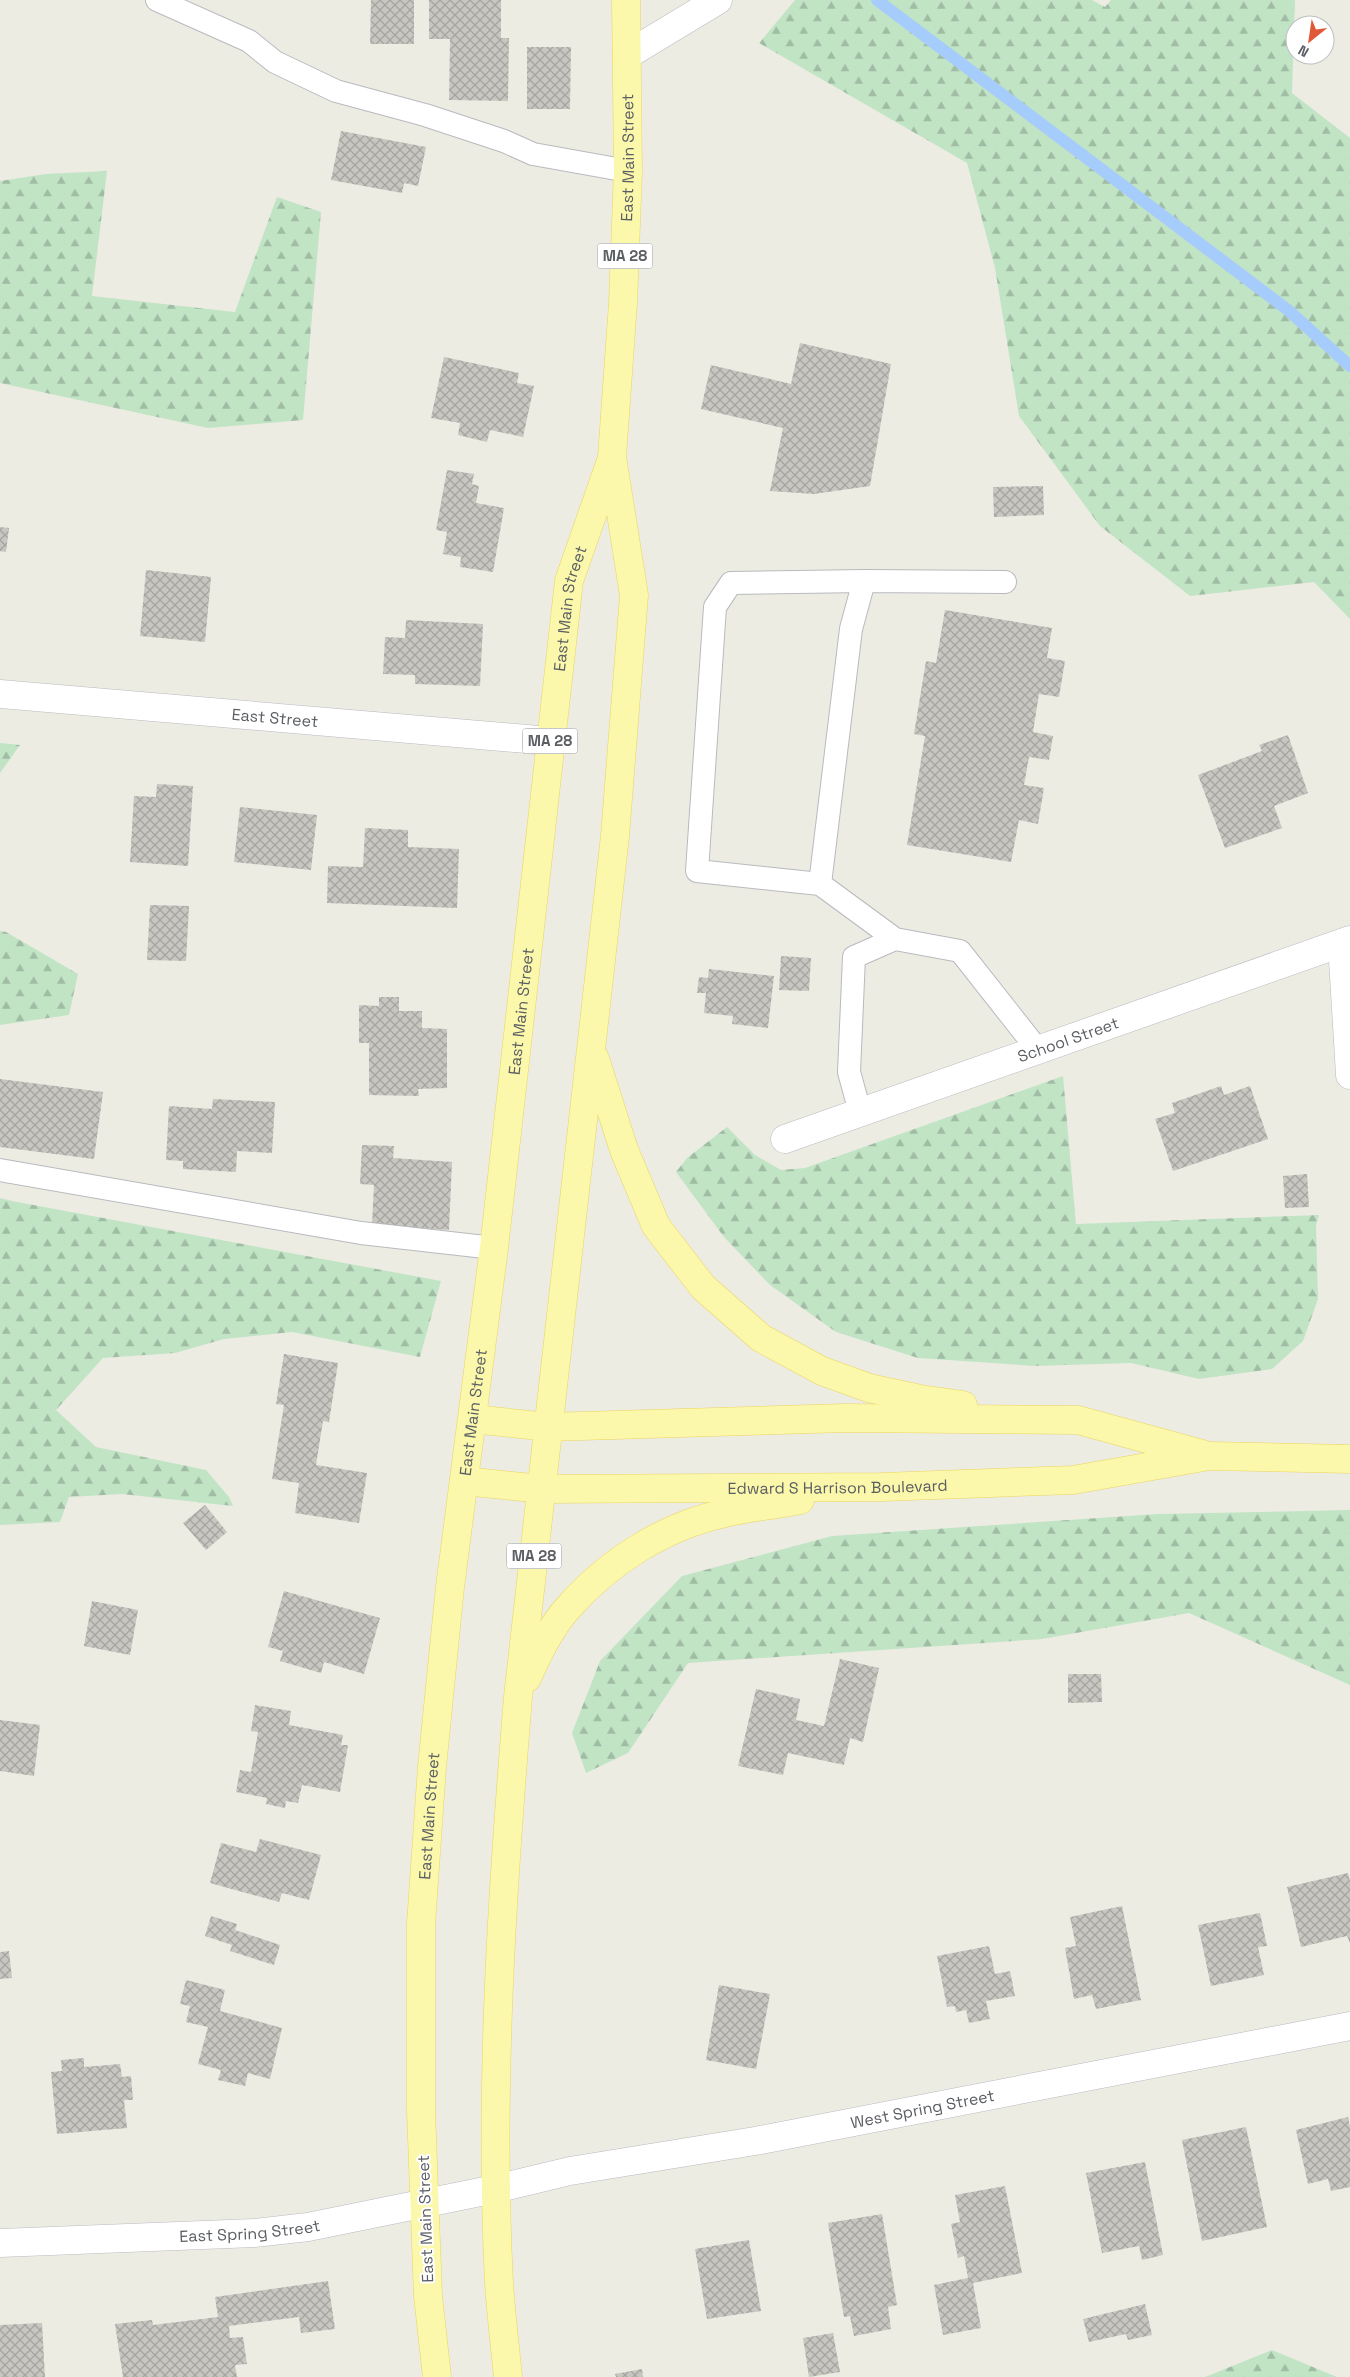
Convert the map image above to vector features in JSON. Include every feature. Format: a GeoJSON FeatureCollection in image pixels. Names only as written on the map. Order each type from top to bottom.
{"type":"FeatureCollection","features":[{"type":"Feature","properties":{"kind":"main road","name":"MA 28"},"geometry":{"type":"LineString","coordinates":[[626,0],[627,55]]}},
{"type":"Feature","properties":{"kind":"main road","name":"East Main Street"},"geometry":{"type":"LineString","coordinates":[[508,2377],[499,2285],[495,2189],[499,1960],[518,1698],[616,827],[634,595],[612,457],[623,303],[628,171],[627,55]]}},
{"type":"Feature","properties":{"kind":"main road","name":"East Main Street"},"geometry":{"type":"LineString","coordinates":[[437,2377],[428,2296],[423,2204],[421,1924],[434,1748],[450,1587],[494,1248],[569,581],[612,457]]}},
{"type":"Feature","properties":{"kind":"main road"},"geometry":{"type":"LineString","coordinates":[[592,1049],[624,1150],[656,1226],[703,1287],[761,1338],[822,1371],[870,1388],[920,1399],[1078,1420]]}},
{"type":"Feature","properties":{"kind":"main road","name":"Edward S Harrison Boulevard"},"geometry":{"type":"LineString","coordinates":[[473,1419],[548,1427],[845,1418],[1078,1420],[1209,1456]]}},
{"type":"Feature","properties":{"kind":"main road","name":"Edward S Harrison Boulevard"},"geometry":{"type":"LineString","coordinates":[[464,1481],[542,1489],[882,1487],[1073,1480],[1209,1456],[1350,1459]]}},
{"type":"Feature","properties":{"kind":"main road"},"geometry":{"type":"LineString","coordinates":[[518,1698],[540,1649],[567,1609],[622,1558],[669,1532],[724,1513],[882,1487]]}},
{"type":"Feature","properties":{"kind":"street"},"geometry":{"type":"LineString","coordinates":[[627,55],[718,0]]}},
{"type":"Feature","properties":{"kind":"street","name":"East Street"},"geometry":{"type":"LineString","coordinates":[[0,694],[550,741]]}},
{"type":"Feature","properties":{"kind":"street"},"geometry":{"type":"LineString","coordinates":[[1346,942],[1350,1075]]}},
{"type":"Feature","properties":{"kind":"street","name":"School Street"},"geometry":{"type":"LineString","coordinates":[[785,1139],[1346,942]]}},
{"type":"Feature","properties":{"kind":"street","name":"West Spring Street"},"geometry":{"type":"LineString","coordinates":[[495,2189],[570,2172],[755,2141],[1350,2026]]}},
{"type":"Feature","properties":{"kind":"street","name":"East Spring Street"},"geometry":{"type":"LineString","coordinates":[[0,2243],[254,2233],[308,2226],[495,2189]]}},
{"type":"Feature","properties":{"kind":"lane"},"geometry":{"type":"LineString","coordinates":[[157,0],[249,41],[275,62],[336,91],[424,115],[504,141],[533,154],[628,171]]}},
{"type":"Feature","properties":{"kind":"lane"},"geometry":{"type":"LineString","coordinates":[[820,884],[852,629],[864,581]]}},
{"type":"Feature","properties":{"kind":"lane"},"geometry":{"type":"LineString","coordinates":[[1005,582],[864,581],[731,583],[715,607],[697,871],[820,884],[895,939],[960,951],[1038,1050]]}},
{"type":"Feature","properties":{"kind":"lane"},"geometry":{"type":"LineString","coordinates":[[860,1112],[849,1072],[854,957],[895,939]]}},
{"type":"Feature","properties":{"kind":"lane"},"geometry":{"type":"LineString","coordinates":[[0,1170],[360,1233],[494,1248]]}},
{"type":"Feature","properties":{"kind":"green space"},"geometry":{"type":"Polygon","coordinates":[[[795,0],[1092,0],[1105,7],[1111,0],[1295,0],[1295,15],[1285,15],[1285,65],[1293,65],[1292,93],[1350,138],[1350,619],[1314,582],[1190,596],[1100,526],[1019,416],[995,268],[967,163],[759,43],[795,0]]]}},
{"type":"Feature","properties":{"kind":"green space"},"geometry":{"type":"Polygon","coordinates":[[[107,171],[92,296],[235,312],[277,197],[321,212],[303,420],[208,428],[0,383],[0,181],[46,174],[107,171]]]}},
{"type":"Feature","properties":{"kind":"green space"},"geometry":{"type":"Polygon","coordinates":[[[0,743],[20,745],[0,773],[0,743]]]}},
{"type":"Feature","properties":{"kind":"green space"},"geometry":{"type":"Polygon","coordinates":[[[0,931],[6,932],[78,974],[69,1015],[0,1025],[0,931]]]}},
{"type":"Feature","properties":{"kind":"green space"},"geometry":{"type":"Polygon","coordinates":[[[1063,1076],[1076,1224],[1319,1215],[1316,1225],[1318,1299],[1303,1341],[1272,1369],[1199,1379],[1131,1363],[1035,1366],[918,1358],[836,1332],[770,1285],[724,1237],[676,1172],[687,1158],[727,1127],[755,1155],[781,1170],[805,1168],[1063,1076]]]}},
{"type":"Feature","properties":{"kind":"green space"},"geometry":{"type":"Polygon","coordinates":[[[0,1198],[441,1281],[420,1357],[292,1332],[224,1339],[175,1353],[103,1358],[56,1410],[96,1447],[206,1470],[229,1497],[233,1506],[122,1494],[69,1497],[60,1522],[0,1525],[0,1198]]]}},
{"type":"Feature","properties":{"kind":"green space"},"geometry":{"type":"Polygon","coordinates":[[[1350,1510],[1350,1685],[1189,1613],[1042,1639],[688,1663],[628,1753],[586,1773],[572,1733],[600,1661],[682,1576],[832,1536],[1158,1514],[1350,1510]]]}},
{"type":"Feature","properties":{"kind":"green space"},"geometry":{"type":"Polygon","coordinates":[[[1272,2350],[1337,2377],[1205,2377],[1272,2350]]]}},
{"type":"Feature","properties":{"kind":"building"},"geometry":{"type":"Polygon","coordinates":[[[371,0],[414,0],[414,44],[370,44],[371,0]]]}},
{"type":"Feature","properties":{"kind":"building"},"geometry":{"type":"Polygon","coordinates":[[[429,0],[501,0],[501,38],[509,38],[508,101],[449,100],[450,39],[429,39],[429,0]]]}},
{"type":"Feature","properties":{"kind":"building"},"geometry":{"type":"Polygon","coordinates":[[[527,47],[571,47],[570,109],[527,109],[527,47]]]}},
{"type":"Feature","properties":{"kind":"building"},"geometry":{"type":"Polygon","coordinates":[[[341,131],[426,147],[418,186],[404,183],[402,193],[331,180],[341,131]]]}},
{"type":"Feature","properties":{"kind":"building"},"geometry":{"type":"Polygon","coordinates":[[[800,343],[891,364],[870,486],[814,494],[770,491],[783,428],[701,409],[711,365],[791,384],[800,343]]]}},
{"type":"Feature","properties":{"kind":"building"},"geometry":{"type":"Polygon","coordinates":[[[444,357],[519,373],[517,383],[534,386],[523,437],[490,430],[487,442],[458,435],[460,423],[431,418],[444,357]]]}},
{"type":"Feature","properties":{"kind":"building"},"geometry":{"type":"Polygon","coordinates":[[[447,470],[474,474],[472,484],[479,486],[476,503],[504,508],[493,572],[460,567],[461,557],[443,554],[447,532],[436,530],[447,470]]]}},
{"type":"Feature","properties":{"kind":"building"},"geometry":{"type":"Polygon","coordinates":[[[1043,486],[1044,515],[994,517],[993,487],[1043,486]]]}},
{"type":"Feature","properties":{"kind":"building"},"geometry":{"type":"Polygon","coordinates":[[[0,527],[9,528],[6,552],[0,551],[0,527]]]}},
{"type":"Feature","properties":{"kind":"building"},"geometry":{"type":"Polygon","coordinates":[[[146,570],[211,577],[205,642],[140,636],[146,570]]]}},
{"type":"Feature","properties":{"kind":"building"},"geometry":{"type":"Polygon","coordinates":[[[945,610],[1052,628],[1047,658],[1065,661],[1059,697],[1039,694],[1033,732],[1053,736],[1049,760],[1029,757],[1024,785],[1044,788],[1038,824],[1019,820],[1011,862],[907,845],[925,736],[914,734],[926,661],[936,663],[945,610]]]}},
{"type":"Feature","properties":{"kind":"building"},"geometry":{"type":"Polygon","coordinates":[[[406,620],[483,624],[480,686],[415,684],[415,675],[383,674],[385,637],[405,638],[406,620]]]}},
{"type":"Feature","properties":{"kind":"building"},"geometry":{"type":"Polygon","coordinates":[[[1288,735],[1308,793],[1274,806],[1282,828],[1225,848],[1198,775],[1262,751],[1259,745],[1288,735]]]}},
{"type":"Feature","properties":{"kind":"building"},"geometry":{"type":"Polygon","coordinates":[[[157,784],[193,786],[188,866],[130,862],[134,796],[156,797],[157,784]]]}},
{"type":"Feature","properties":{"kind":"building"},"geometry":{"type":"Polygon","coordinates":[[[240,807],[317,815],[311,870],[234,862],[240,807]]]}},
{"type":"Feature","properties":{"kind":"building"},"geometry":{"type":"Polygon","coordinates":[[[365,828],[408,830],[408,847],[459,849],[457,908],[327,903],[328,866],[363,867],[365,828]]]}},
{"type":"Feature","properties":{"kind":"building"},"geometry":{"type":"Polygon","coordinates":[[[150,905],[189,906],[186,961],[147,960],[150,905]]]}},
{"type":"Feature","properties":{"kind":"building"},"geometry":{"type":"Polygon","coordinates":[[[781,956],[811,958],[809,991],[779,990],[781,956]]]}},
{"type":"Feature","properties":{"kind":"building"},"geometry":{"type":"Polygon","coordinates":[[[709,969],[774,976],[768,1028],[732,1024],[733,1016],[704,1013],[706,993],[697,993],[699,977],[708,978],[709,969]]]}},
{"type":"Feature","properties":{"kind":"building"},"geometry":{"type":"Polygon","coordinates":[[[379,997],[399,997],[399,1011],[422,1011],[422,1028],[447,1029],[447,1088],[418,1089],[419,1096],[369,1095],[369,1043],[359,1043],[359,1005],[379,1006],[379,997]]]}},
{"type":"Feature","properties":{"kind":"building"},"geometry":{"type":"Polygon","coordinates":[[[0,1079],[103,1092],[94,1159],[0,1147],[0,1079]]]}},
{"type":"Feature","properties":{"kind":"building"},"geometry":{"type":"Polygon","coordinates":[[[1221,1086],[1224,1095],[1250,1086],[1268,1139],[1173,1171],[1155,1119],[1175,1113],[1172,1103],[1221,1086]]]}},
{"type":"Feature","properties":{"kind":"building"},"geometry":{"type":"Polygon","coordinates":[[[213,1099],[275,1102],[272,1153],[237,1151],[236,1172],[183,1169],[183,1161],[166,1160],[169,1106],[212,1109],[213,1099]]]}},
{"type":"Feature","properties":{"kind":"building"},"geometry":{"type":"Polygon","coordinates":[[[362,1145],[394,1146],[393,1158],[452,1162],[449,1230],[372,1225],[374,1185],[360,1184],[362,1145]]]}},
{"type":"Feature","properties":{"kind":"building"},"geometry":{"type":"Polygon","coordinates":[[[1307,1174],[1309,1207],[1285,1208],[1283,1176],[1307,1174]]]}},
{"type":"Feature","properties":{"kind":"building"},"geometry":{"type":"Polygon","coordinates":[[[284,1354],[338,1363],[329,1422],[323,1421],[316,1465],[367,1473],[359,1523],[295,1513],[299,1483],[272,1479],[284,1405],[276,1404],[284,1354]]]}},
{"type":"Feature","properties":{"kind":"building"},"geometry":{"type":"Polygon","coordinates":[[[205,1505],[227,1532],[206,1550],[183,1523],[205,1505]]]}},
{"type":"Feature","properties":{"kind":"building"},"geometry":{"type":"Polygon","coordinates":[[[284,1591],[380,1618],[364,1674],[324,1662],[321,1673],[280,1661],[283,1651],[268,1647],[284,1591]]]}},
{"type":"Feature","properties":{"kind":"building"},"geometry":{"type":"Polygon","coordinates":[[[92,1601],[138,1610],[130,1655],[84,1646],[92,1601]]]}},
{"type":"Feature","properties":{"kind":"building"},"geometry":{"type":"Polygon","coordinates":[[[840,1659],[879,1668],[863,1742],[850,1738],[844,1765],[788,1753],[783,1775],[738,1766],[756,1689],[800,1699],[796,1720],[824,1726],[840,1659]]]}},
{"type":"Feature","properties":{"kind":"building"},"geometry":{"type":"Polygon","coordinates":[[[1068,1674],[1101,1674],[1102,1702],[1068,1703],[1068,1674]]]}},
{"type":"Feature","properties":{"kind":"building"},"geometry":{"type":"Polygon","coordinates":[[[255,1705],[291,1711],[289,1725],[343,1735],[341,1745],[348,1745],[340,1792],[302,1785],[298,1803],[286,1801],[285,1808],[266,1804],[267,1798],[236,1792],[240,1770],[251,1772],[258,1732],[251,1731],[255,1705]]]}},
{"type":"Feature","properties":{"kind":"building"},"geometry":{"type":"Polygon","coordinates":[[[0,1720],[40,1725],[34,1776],[0,1771],[0,1720]]]}},
{"type":"Feature","properties":{"kind":"building"},"geometry":{"type":"Polygon","coordinates":[[[260,1839],[321,1855],[309,1900],[282,1893],[279,1902],[210,1883],[221,1843],[256,1852],[260,1839]]]}},
{"type":"Feature","properties":{"kind":"building"},"geometry":{"type":"Polygon","coordinates":[[[1348,1873],[1350,1881],[1350,1943],[1347,1936],[1301,1947],[1287,1887],[1348,1873]]]}},
{"type":"Feature","properties":{"kind":"building"},"geometry":{"type":"Polygon","coordinates":[[[1122,1906],[1141,2000],[1096,2009],[1092,1995],[1074,1999],[1065,1948],[1076,1946],[1070,1917],[1122,1906]]]}},
{"type":"Feature","properties":{"kind":"building"},"geometry":{"type":"Polygon","coordinates":[[[1260,1913],[1267,1946],[1258,1947],[1264,1975],[1211,1986],[1198,1925],[1260,1913]]]}},
{"type":"Feature","properties":{"kind":"building"},"geometry":{"type":"Polygon","coordinates":[[[211,1916],[237,1924],[235,1930],[280,1945],[274,1965],[230,1951],[232,1945],[205,1936],[211,1916]]]}},
{"type":"Feature","properties":{"kind":"building"},"geometry":{"type":"Polygon","coordinates":[[[989,1946],[995,1974],[1010,1971],[1015,1996],[986,2001],[990,2019],[969,2023],[966,2010],[956,2012],[955,2006],[947,2007],[937,1956],[989,1946]]]}},
{"type":"Feature","properties":{"kind":"building"},"geometry":{"type":"Polygon","coordinates":[[[9,1951],[12,1978],[0,1979],[0,1952],[9,1951]]]}},
{"type":"Feature","properties":{"kind":"building"},"geometry":{"type":"Polygon","coordinates":[[[186,1980],[225,1990],[220,2011],[282,2028],[270,2079],[248,2073],[245,2086],[218,2080],[221,2070],[198,2064],[208,2027],[186,2022],[190,2006],[180,2004],[186,1980]]]}},
{"type":"Feature","properties":{"kind":"building"},"geometry":{"type":"Polygon","coordinates":[[[719,1985],[770,1994],[756,2069],[706,2060],[719,1985]]]}},
{"type":"Feature","properties":{"kind":"building"},"geometry":{"type":"Polygon","coordinates":[[[84,2058],[84,2067],[120,2064],[122,2077],[131,2076],[133,2100],[124,2100],[127,2128],[57,2134],[51,2072],[62,2071],[61,2060],[84,2058]]]}},
{"type":"Feature","properties":{"kind":"building"},"geometry":{"type":"Polygon","coordinates":[[[1348,2117],[1350,2127],[1350,2187],[1331,2191],[1328,2179],[1308,2184],[1296,2130],[1348,2117]]]}},
{"type":"Feature","properties":{"kind":"building"},"geometry":{"type":"Polygon","coordinates":[[[1246,2127],[1267,2227],[1202,2241],[1182,2140],[1246,2127]]]}},
{"type":"Feature","properties":{"kind":"building"},"geometry":{"type":"Polygon","coordinates":[[[1145,2162],[1163,2255],[1142,2260],[1139,2246],[1102,2253],[1086,2173],[1145,2162]]]}},
{"type":"Feature","properties":{"kind":"building"},"geometry":{"type":"Polygon","coordinates":[[[1005,2186],[1022,2273],[973,2283],[981,2328],[943,2335],[934,2285],[968,2278],[964,2256],[958,2258],[951,2224],[960,2222],[955,2195],[1005,2186]]]}},
{"type":"Feature","properties":{"kind":"building"},"geometry":{"type":"Polygon","coordinates":[[[882,2214],[897,2305],[888,2307],[891,2329],[854,2336],[850,2316],[844,2317],[828,2223],[882,2214]]]}},
{"type":"Feature","properties":{"kind":"building"},"geometry":{"type":"Polygon","coordinates":[[[749,2240],[761,2311],[707,2319],[695,2249],[749,2240]]]}},
{"type":"Feature","properties":{"kind":"building"},"geometry":{"type":"Polygon","coordinates":[[[328,2281],[335,2329],[301,2333],[299,2317],[229,2326],[230,2338],[243,2337],[247,2364],[235,2365],[237,2377],[123,2377],[115,2324],[152,2320],[153,2325],[218,2317],[215,2297],[328,2281]]]}},
{"type":"Feature","properties":{"kind":"building"},"geometry":{"type":"Polygon","coordinates":[[[1145,2304],[1152,2335],[1128,2340],[1126,2334],[1089,2342],[1083,2319],[1145,2304]]]}},
{"type":"Feature","properties":{"kind":"building"},"geometry":{"type":"Polygon","coordinates":[[[42,2323],[45,2377],[0,2377],[0,2325],[42,2323]]]}},
{"type":"Feature","properties":{"kind":"building"},"geometry":{"type":"Polygon","coordinates":[[[833,2333],[840,2372],[809,2377],[803,2338],[833,2333]]]}},
{"type":"Feature","properties":{"kind":"building"},"geometry":{"type":"Polygon","coordinates":[[[642,2369],[643,2377],[616,2377],[615,2374],[642,2369]]]}},
{"type":"Feature","properties":{"kind":"waterway"},"geometry":{"type":"LineString","coordinates":[[877,0],[1288,310],[1350,366]]}}]}
